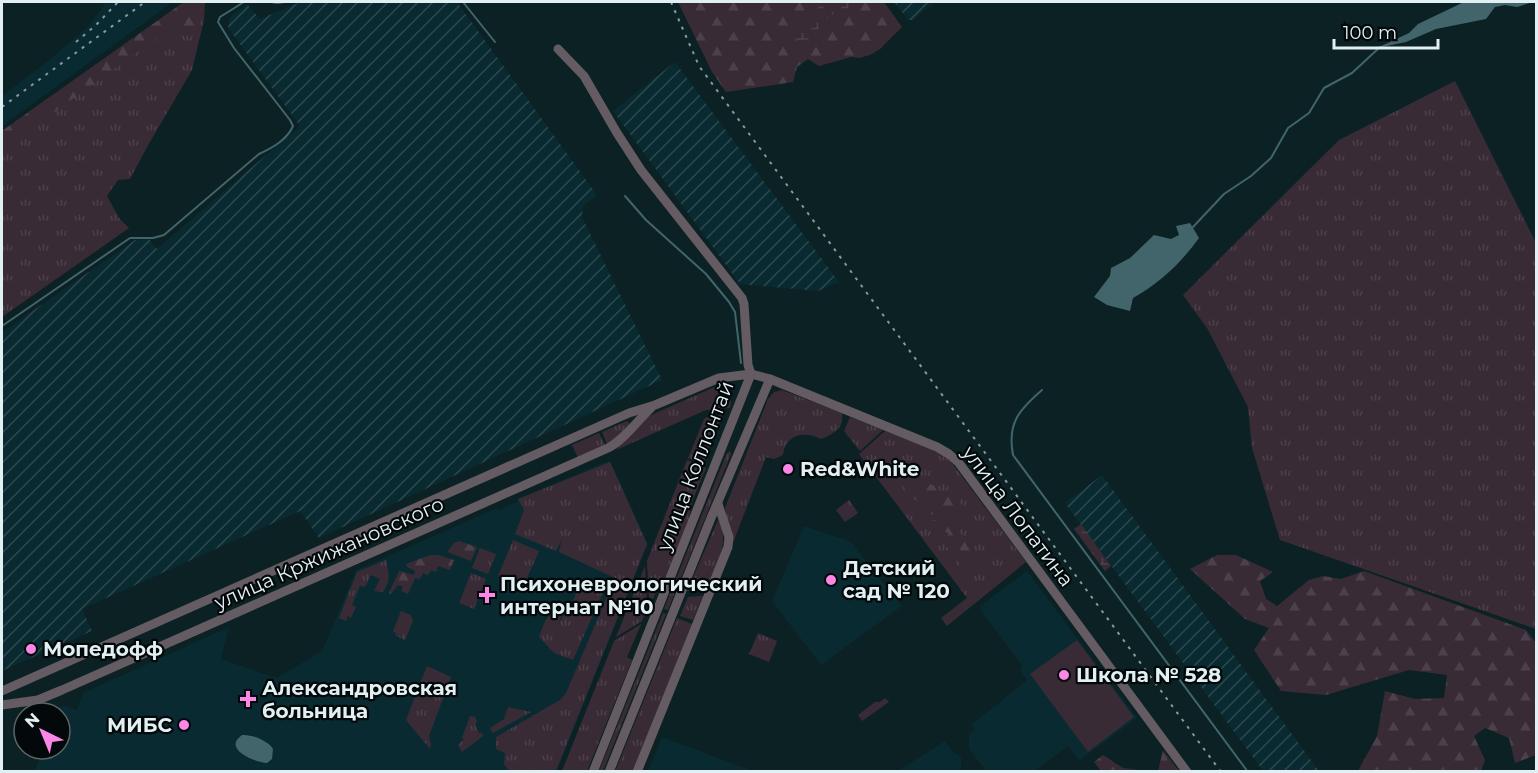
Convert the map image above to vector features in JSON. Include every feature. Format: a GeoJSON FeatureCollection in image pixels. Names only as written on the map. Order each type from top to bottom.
{"type":"FeatureCollection","features":[{"type":"Feature","properties":{"kind":"street"},"geometry":{"type":"LineString","coordinates":[[558,49],[585,75],[617,133],[641,170],[742,298],[748,365],[751,374]]}},
{"type":"Feature","properties":{"kind":"street","name":"улица Лопатина"},"geometry":{"type":"LineString","coordinates":[[751,374],[770,379],[937,447],[949,454],[1187,771]]}},
{"type":"Feature","properties":{"kind":"street","name":"улица Кржижановского"},"geometry":{"type":"LineString","coordinates":[[3,691],[629,414],[719,378],[751,374]]}},
{"type":"Feature","properties":{"kind":"street","name":"улица Коллонтай"},"geometry":{"type":"LineString","coordinates":[[593,771],[751,374]]}},
{"type":"Feature","properties":{"kind":"street","name":"улица Коллонтай"},"geometry":{"type":"LineString","coordinates":[[609,771],[770,379]]}},
{"type":"Feature","properties":{"kind":"street","name":"улица Кржижановского"},"geometry":{"type":"LineString","coordinates":[[4,705],[38,700],[54,694],[576,463],[616,444],[634,423],[655,405]]}},
{"type":"Feature","properties":{"kind":"street"},"geometry":{"type":"LineString","coordinates":[[629,414],[634,423]]}},
{"type":"Feature","properties":{"kind":"street"},"geometry":{"type":"LineString","coordinates":[[638,771],[728,547],[729,537],[718,504]]}},
{"type":"Feature","properties":{"kind":"street"},"geometry":{"type":"LineString","coordinates":[[3,691],[4,705]]}},
{"type":"Feature","properties":{"kind":"shaded area"},"geometry":{"type":"Polygon","coordinates":[[[106,2],[173,2],[2,126],[2,96],[88,27],[106,2]]]}},
{"type":"Feature","properties":{"kind":"shaded area"},"geometry":{"type":"Polygon","coordinates":[[[300,2],[457,2],[597,195],[583,206],[582,217],[662,380],[319,538],[300,511],[82,609],[92,631],[2,671],[2,332],[135,240],[149,239],[157,249],[300,126],[228,28],[233,14],[247,4],[260,19],[300,2]]]}},
{"type":"Feature","properties":{"kind":"shaded area"},"geometry":{"type":"Polygon","coordinates":[[[894,2],[935,2],[913,20],[908,20],[894,2]]]}},
{"type":"Feature","properties":{"kind":"shaded area"},"geometry":{"type":"Polygon","coordinates":[[[1464,2],[1533,2],[1517,7],[1505,5],[1495,7],[1486,19],[1436,29],[1406,42],[1377,48],[1409,33],[1418,24],[1464,2]]]}},
{"type":"Feature","properties":{"kind":"shaded area"},"geometry":{"type":"Polygon","coordinates":[[[675,62],[839,282],[818,291],[740,284],[613,111],[675,62]]]}},
{"type":"Feature","properties":{"kind":"shaded area"},"geometry":{"type":"Polygon","coordinates":[[[1190,223],[1199,238],[1169,272],[1133,298],[1130,311],[1107,305],[1094,297],[1110,276],[1111,268],[1130,258],[1154,235],[1171,239],[1179,235],[1176,226],[1190,223]]]}},
{"type":"Feature","properties":{"kind":"shaded area"},"geometry":{"type":"Polygon","coordinates":[[[610,460],[648,544],[557,771],[34,772],[39,761],[72,761],[72,708],[77,710],[83,693],[229,627],[221,659],[276,678],[322,651],[356,570],[497,508],[498,510],[505,507],[518,501],[517,499],[610,460]]]}},
{"type":"Feature","properties":{"kind":"shaded area"},"geometry":{"type":"Polygon","coordinates":[[[1102,475],[1319,771],[1263,771],[1065,503],[1102,475]]]}},
{"type":"Feature","properties":{"kind":"shaded area","name":"Детский сад № 120"},"geometry":{"type":"Polygon","coordinates":[[[804,526],[850,541],[902,606],[821,665],[772,601],[804,526]]]}},
{"type":"Feature","properties":{"kind":"shaded area","name":"Школа № 528"},"geometry":{"type":"Polygon","coordinates":[[[1027,571],[1137,718],[1079,761],[1068,746],[1035,771],[1000,771],[998,769],[986,771],[969,749],[969,735],[975,730],[971,725],[1027,680],[1020,670],[1023,667],[980,609],[981,605],[1027,571]]]}},
{"type":"Feature","properties":{"kind":"shaded area"},"geometry":{"type":"Polygon","coordinates":[[[242,735],[255,737],[267,743],[273,749],[272,759],[267,763],[261,762],[242,754],[236,745],[242,735]]]}},
{"type":"Feature","properties":{"kind":"shaded area"},"geometry":{"type":"Polygon","coordinates":[[[662,737],[753,771],[648,771],[662,737]]]}},
{"type":"Feature","properties":{"kind":"shaded area"},"geometry":{"type":"Polygon","coordinates":[[[945,741],[954,753],[961,757],[961,771],[898,771],[945,741]]]}},
{"type":"Feature","properties":{"kind":"green space"},"geometry":{"type":"Polygon","coordinates":[[[184,2],[205,2],[204,20],[192,70],[130,179],[118,180],[107,196],[119,218],[129,228],[2,317],[2,131],[184,2]]]}},
{"type":"Feature","properties":{"kind":"green space"},"geometry":{"type":"Polygon","coordinates":[[[184,2],[203,2],[191,38],[172,27],[2,150],[2,131],[184,2]]]}},
{"type":"Feature","properties":{"kind":"green space"},"geometry":{"type":"Polygon","coordinates":[[[678,2],[884,2],[902,27],[880,49],[870,55],[859,58],[851,57],[819,66],[808,59],[797,67],[793,82],[726,92],[712,72],[678,2]]]}},
{"type":"Feature","properties":{"kind":"green space"},"geometry":{"type":"Polygon","coordinates":[[[823,2],[852,2],[844,13],[830,15],[803,47],[793,36],[823,2]]]}},
{"type":"Feature","properties":{"kind":"green space"},"geometry":{"type":"Polygon","coordinates":[[[1455,81],[1536,243],[1536,629],[1280,540],[1252,448],[1248,407],[1207,328],[1183,295],[1339,140],[1455,81]]]}},
{"type":"Feature","properties":{"kind":"green space"},"geometry":{"type":"Polygon","coordinates":[[[717,386],[728,393],[730,408],[706,410],[616,450],[649,416],[717,386]]]}},
{"type":"Feature","properties":{"kind":"green space"},"geometry":{"type":"Polygon","coordinates":[[[782,390],[842,413],[840,427],[821,439],[808,435],[796,436],[787,443],[783,455],[774,459],[766,457],[731,548],[725,508],[768,399],[774,392],[782,390]]]}},
{"type":"Feature","properties":{"kind":"green space"},"geometry":{"type":"Polygon","coordinates":[[[722,415],[703,464],[688,458],[704,419],[722,415]]]}},
{"type":"Feature","properties":{"kind":"green space"},"geometry":{"type":"Polygon","coordinates":[[[850,417],[883,430],[860,451],[844,431],[850,417]]]}},
{"type":"Feature","properties":{"kind":"green space"},"geometry":{"type":"Polygon","coordinates":[[[627,421],[630,424],[624,432],[608,446],[602,432],[627,421]]]}},
{"type":"Feature","properties":{"kind":"green space"},"geometry":{"type":"Polygon","coordinates":[[[885,431],[941,453],[949,459],[1026,562],[947,626],[941,618],[967,598],[859,454],[885,431]]]}},
{"type":"Feature","properties":{"kind":"green space"},"geometry":{"type":"Polygon","coordinates":[[[599,433],[606,447],[578,458],[572,445],[599,433]]]}},
{"type":"Feature","properties":{"kind":"green space"},"geometry":{"type":"Polygon","coordinates":[[[730,451],[731,454],[668,610],[664,609],[727,453],[730,451]]]}},
{"type":"Feature","properties":{"kind":"green space"},"geometry":{"type":"Polygon","coordinates":[[[687,460],[706,468],[692,502],[689,519],[662,585],[659,584],[653,599],[649,597],[647,561],[687,460]]]}},
{"type":"Feature","properties":{"kind":"green space"},"geometry":{"type":"Polygon","coordinates":[[[610,462],[647,544],[556,771],[509,771],[504,764],[505,753],[496,749],[496,737],[560,700],[566,693],[615,578],[559,552],[562,539],[556,551],[515,534],[524,510],[518,499],[610,462]]]}},
{"type":"Feature","properties":{"kind":"green space"},"geometry":{"type":"Polygon","coordinates":[[[905,472],[917,477],[915,483],[919,487],[925,482],[935,486],[938,492],[962,504],[952,525],[961,534],[972,553],[975,573],[970,577],[966,575],[966,570],[962,568],[959,561],[962,551],[948,548],[941,534],[946,536],[949,534],[932,523],[932,520],[936,520],[936,516],[927,511],[903,486],[899,475],[905,472]]]}},
{"type":"Feature","properties":{"kind":"green space"},"geometry":{"type":"Polygon","coordinates":[[[849,500],[858,513],[845,522],[836,510],[849,500]]]}},
{"type":"Feature","properties":{"kind":"green space"},"geometry":{"type":"Polygon","coordinates":[[[718,520],[723,538],[717,565],[704,592],[687,591],[718,520]]]}},
{"type":"Feature","properties":{"kind":"green space"},"geometry":{"type":"Polygon","coordinates":[[[1081,524],[1111,566],[1105,571],[1074,529],[1081,524]]]}},
{"type":"Feature","properties":{"kind":"green space"},"geometry":{"type":"Polygon","coordinates":[[[513,540],[539,551],[523,587],[498,576],[513,540]]]}},
{"type":"Feature","properties":{"kind":"green space"},"geometry":{"type":"Polygon","coordinates":[[[459,541],[477,547],[471,561],[447,552],[454,543],[459,541]]]}},
{"type":"Feature","properties":{"kind":"green space"},"geometry":{"type":"Polygon","coordinates":[[[480,548],[496,554],[488,574],[472,568],[480,548]]]}},
{"type":"Feature","properties":{"kind":"green space"},"geometry":{"type":"Polygon","coordinates":[[[430,555],[439,555],[454,560],[450,570],[438,566],[436,572],[431,570],[428,575],[423,573],[420,579],[415,578],[408,594],[401,591],[403,587],[398,585],[391,594],[389,593],[399,571],[414,575],[415,571],[406,564],[430,555]]]}},
{"type":"Feature","properties":{"kind":"green space"},"geometry":{"type":"Polygon","coordinates":[[[1217,555],[1236,555],[1273,572],[1260,581],[1266,599],[1277,606],[1309,580],[1323,576],[1341,579],[1364,571],[1526,630],[1536,643],[1536,755],[1515,763],[1509,738],[1485,728],[1474,736],[1485,760],[1481,771],[1358,771],[1377,736],[1385,691],[1415,699],[1444,698],[1447,675],[1409,670],[1326,695],[1281,691],[1254,650],[1269,628],[1245,619],[1190,569],[1217,555]]]}},
{"type":"Feature","properties":{"kind":"green space"},"geometry":{"type":"Polygon","coordinates":[[[386,560],[389,577],[383,592],[374,591],[380,579],[371,575],[365,587],[360,586],[352,605],[356,607],[351,618],[348,616],[346,621],[339,618],[357,572],[386,560]]]}},
{"type":"Feature","properties":{"kind":"green space"},"geometry":{"type":"Polygon","coordinates":[[[645,566],[647,608],[642,621],[616,637],[645,566]]]}},
{"type":"Feature","properties":{"kind":"green space"},"geometry":{"type":"Polygon","coordinates":[[[471,573],[486,579],[474,609],[459,603],[471,573]]]}},
{"type":"Feature","properties":{"kind":"green space"},"geometry":{"type":"Polygon","coordinates":[[[580,580],[607,583],[596,609],[572,605],[580,580]]]}},
{"type":"Feature","properties":{"kind":"green space"},"geometry":{"type":"Polygon","coordinates":[[[703,596],[693,620],[680,616],[688,597],[703,596]]]}},
{"type":"Feature","properties":{"kind":"green space"},"geometry":{"type":"Polygon","coordinates":[[[401,611],[411,615],[413,621],[405,640],[395,635],[393,631],[401,611]]]}},
{"type":"Feature","properties":{"kind":"green space"},"geometry":{"type":"Polygon","coordinates":[[[563,611],[557,628],[565,611],[593,615],[573,660],[554,653],[539,637],[550,616],[563,611]]]}},
{"type":"Feature","properties":{"kind":"green space"},"geometry":{"type":"Polygon","coordinates":[[[663,613],[666,614],[603,771],[599,771],[663,613]]]}},
{"type":"Feature","properties":{"kind":"green space"},"geometry":{"type":"Polygon","coordinates":[[[677,618],[692,624],[633,771],[615,772],[677,618]]]}},
{"type":"Feature","properties":{"kind":"green space"},"geometry":{"type":"Polygon","coordinates":[[[641,624],[627,657],[632,660],[587,771],[562,771],[614,641],[641,624]]]}},
{"type":"Feature","properties":{"kind":"green space"},"geometry":{"type":"Polygon","coordinates":[[[758,633],[777,641],[769,662],[749,654],[758,633]]]}},
{"type":"Feature","properties":{"kind":"green space"},"geometry":{"type":"Polygon","coordinates":[[[1077,640],[1134,717],[1088,752],[1030,674],[1077,640]]]}},
{"type":"Feature","properties":{"kind":"green space"},"geometry":{"type":"Polygon","coordinates":[[[427,666],[451,677],[429,736],[430,749],[406,720],[427,666]]]}},
{"type":"Feature","properties":{"kind":"green space"},"geometry":{"type":"Polygon","coordinates":[[[885,698],[889,702],[862,721],[858,715],[875,702],[880,702],[885,698]]]}},
{"type":"Feature","properties":{"kind":"green space"},"geometry":{"type":"Polygon","coordinates":[[[508,707],[531,712],[493,733],[490,728],[504,719],[508,707]]]}},
{"type":"Feature","properties":{"kind":"green space"},"geometry":{"type":"Polygon","coordinates":[[[470,716],[475,717],[477,721],[475,725],[483,736],[462,752],[458,745],[464,739],[462,738],[470,716]]]}},
{"type":"Feature","properties":{"kind":"green space"},"geometry":{"type":"Polygon","coordinates":[[[1163,750],[1179,771],[1158,771],[1163,750]]]}},
{"type":"Feature","properties":{"kind":"green space"},"geometry":{"type":"Polygon","coordinates":[[[1103,755],[1123,768],[1148,771],[1101,771],[1094,762],[1103,755]]]}},
{"type":"Feature","properties":{"kind":"waterway"},"geometry":{"type":"LineString","coordinates":[[2,326],[130,238],[153,238],[164,235],[259,154],[279,143],[290,131],[293,126],[290,120],[234,48],[218,22],[220,17],[244,2]]}},
{"type":"Feature","properties":{"kind":"waterway"},"geometry":{"type":"LineString","coordinates":[[271,2],[285,2]]}},
{"type":"Feature","properties":{"kind":"waterway"},"geometry":{"type":"LineString","coordinates":[[463,2],[495,42]]}},
{"type":"Feature","properties":{"kind":"waterway"},"geometry":{"type":"LineString","coordinates":[[1193,227],[1224,194],[1251,176],[1271,158],[1288,128],[1309,113],[1324,88],[1352,73],[1380,47]]}},
{"type":"Feature","properties":{"kind":"waterway"},"geometry":{"type":"LineString","coordinates":[[625,196],[646,220],[706,274],[729,302],[735,312],[741,363]]}},
{"type":"Feature","properties":{"kind":"waterway"},"geometry":{"type":"LineString","coordinates":[[1042,390],[1021,411],[1013,426],[1013,455],[1248,772]]}},
{"type":"Feature","properties":{"kind":"railway"},"geometry":{"type":"LineString","coordinates":[[76,42],[118,2]]}},
{"type":"Feature","properties":{"kind":"railway"},"geometry":{"type":"LineString","coordinates":[[2,107],[145,2]]}},
{"type":"Feature","properties":{"kind":"railway"},"geometry":{"type":"LineString","coordinates":[[671,2],[699,66],[1221,772]]}},
{"type":"Feature","properties":{"kind":"place","name":"Red&White"},"geometry":{"type":"Point","coordinates":[788,469]}},
{"type":"Feature","properties":{"kind":"place","name":"Детский сад № 120"},"geometry":{"type":"Point","coordinates":[831,580]}},
{"type":"Feature","properties":{"kind":"place","name":"Психоневрологический интернат №10"},"geometry":{"type":"Point","coordinates":[487,595]}},
{"type":"Feature","properties":{"kind":"place","name":"Мопедофф"},"geometry":{"type":"Point","coordinates":[31,649]}},
{"type":"Feature","properties":{"kind":"place","name":"Школа № 528"},"geometry":{"type":"Point","coordinates":[1064,675]}},
{"type":"Feature","properties":{"kind":"place","name":"Александровская больница"},"geometry":{"type":"Point","coordinates":[248,699]}},
{"type":"Feature","properties":{"kind":"place","name":"МИБС"},"geometry":{"type":"Point","coordinates":[184,725]}}]}
